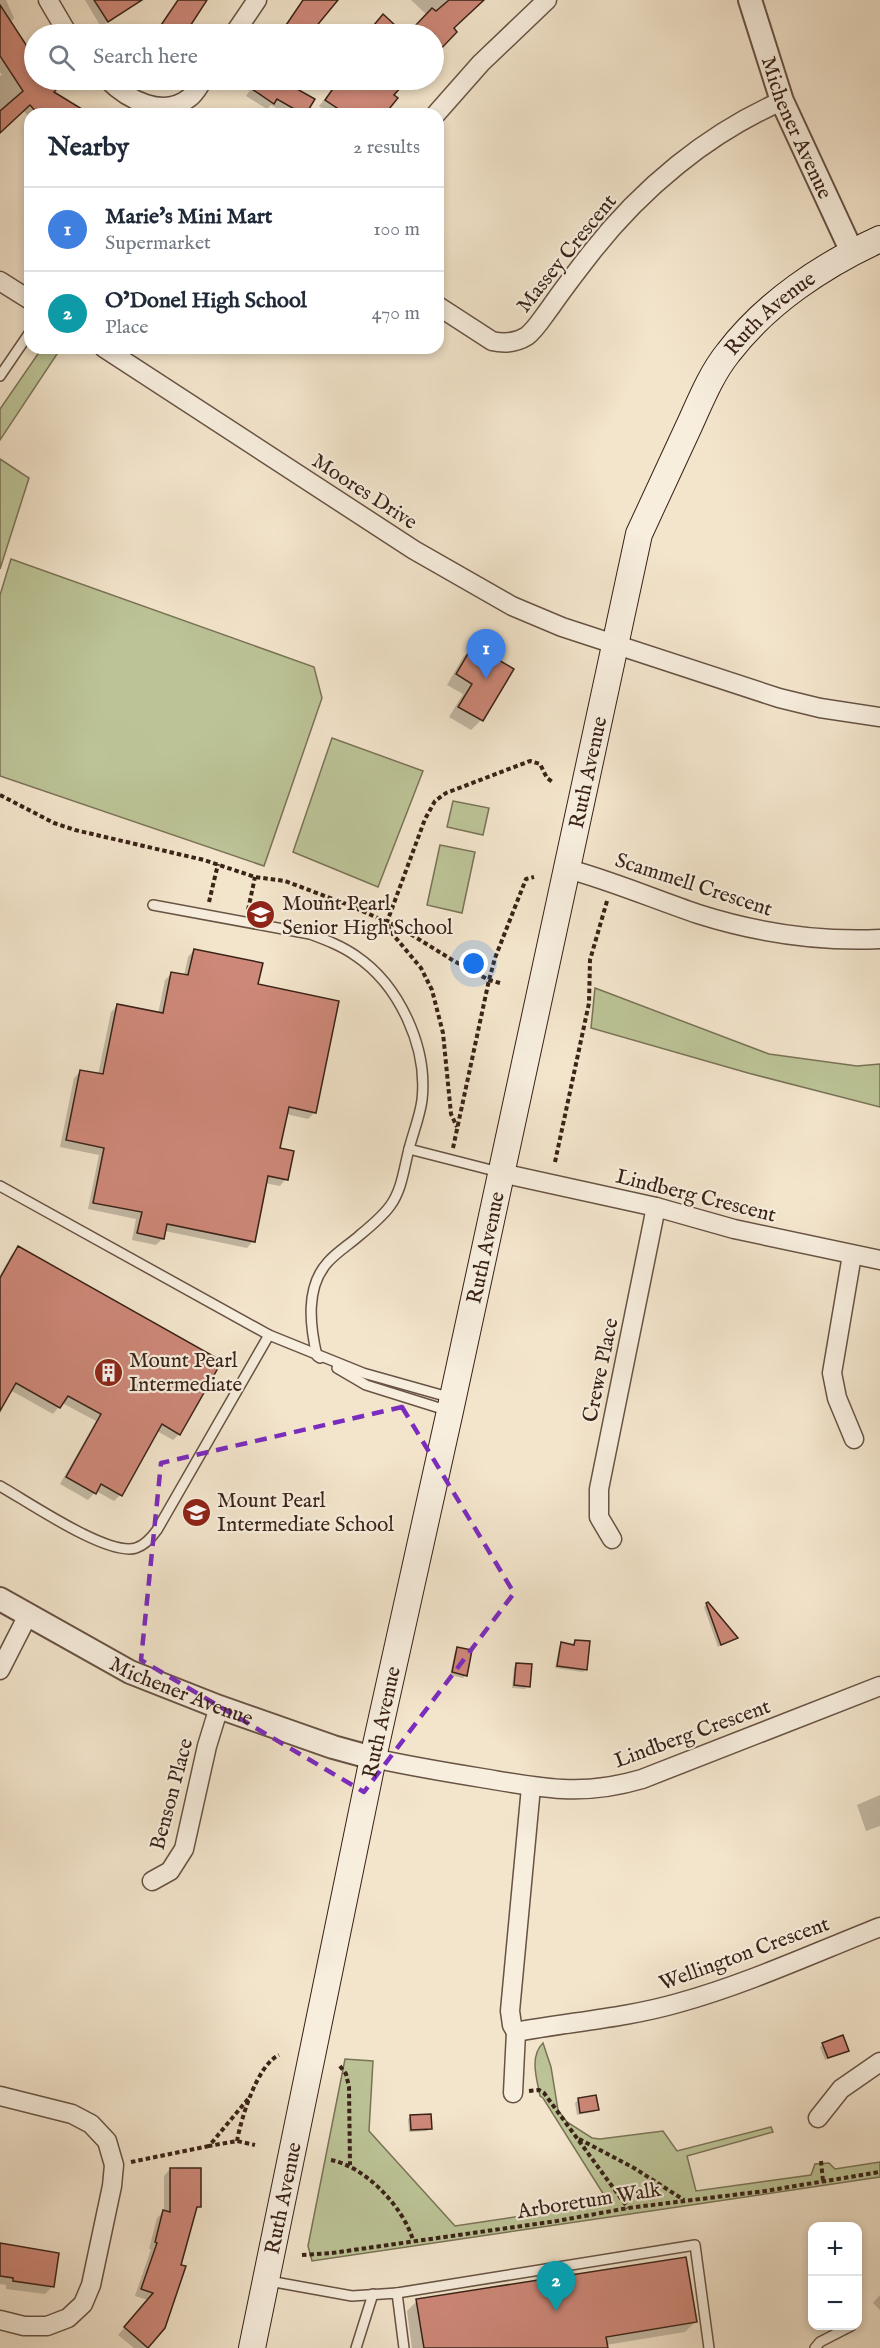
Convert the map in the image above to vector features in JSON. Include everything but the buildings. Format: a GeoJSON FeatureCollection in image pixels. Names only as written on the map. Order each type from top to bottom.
{"type":"FeatureCollection","features":[{"type":"Feature","properties":{"kind":"main road","name":"Ruth Avenue"},"geometry":{"type":"LineString","coordinates":[[252,2348],[373,1758],[639,534],[700,401],[726,354],[782,299],[852,252],[880,239]]}},
{"type":"Feature","properties":{"kind":"street"},"geometry":{"type":"LineString","coordinates":[[48,0],[62,24]]}},
{"type":"Feature","properties":{"kind":"street"},"geometry":{"type":"LineString","coordinates":[[241,24],[257,0]]}},
{"type":"Feature","properties":{"kind":"street"},"geometry":{"type":"LineString","coordinates":[[441,108],[481,63],[547,0]]}},
{"type":"Feature","properties":{"kind":"street","name":"Michener Avenue"},"geometry":{"type":"LineString","coordinates":[[750,0],[782,101],[852,252]]}},
{"type":"Feature","properties":{"kind":"street"},"geometry":{"type":"LineString","coordinates":[[121,90],[134,100],[156,106],[180,104],[189,99],[196,90]]}},
{"type":"Feature","properties":{"kind":"street","name":"Massey Crescent"},"geometry":{"type":"LineString","coordinates":[[444,310],[492,340],[501,343],[519,340],[536,327],[609,230],[649,190],[722,133],[750,115],[782,101]]}},
{"type":"Feature","properties":{"kind":"street"},"geometry":{"type":"LineString","coordinates":[[0,281],[24,296]]}},
{"type":"Feature","properties":{"kind":"street","name":"Moores Drive"},"geometry":{"type":"LineString","coordinates":[[113,354],[414,550],[469,583],[545,621],[615,644]]}},
{"type":"Feature","properties":{"kind":"street"},"geometry":{"type":"LineString","coordinates":[[615,644],[779,698],[820,708],[880,717]]}},
{"type":"Feature","properties":{"kind":"street","name":"Scammell Crescent"},"geometry":{"type":"LineString","coordinates":[[567,869],[599,877],[699,914],[757,930],[810,938],[880,939]]}},
{"type":"Feature","properties":{"kind":"street","name":"Lindberg Crescent"},"geometry":{"type":"LineString","coordinates":[[501,1173],[656,1207],[734,1229],[880,1260]]}},
{"type":"Feature","properties":{"kind":"street","name":"Crewe Place"},"geometry":{"type":"LineString","coordinates":[[612,1539],[599,1517],[599,1489],[656,1207]]}},
{"type":"Feature","properties":{"kind":"street"},"geometry":{"type":"LineString","coordinates":[[852,1255],[832,1373],[837,1398],[854,1439]]}},
{"type":"Feature","properties":{"kind":"street","name":"Michener Avenue"},"geometry":{"type":"LineString","coordinates":[[0,1599],[112,1664],[219,1707],[333,1747],[373,1758]]}},
{"type":"Feature","properties":{"kind":"street"},"geometry":{"type":"LineString","coordinates":[[0,1670],[28,1615]]}},
{"type":"Feature","properties":{"kind":"street","name":"Lindberg Crescent"},"geometry":{"type":"LineString","coordinates":[[373,1758],[531,1787],[586,1790],[623,1784],[880,1686]]}},
{"type":"Feature","properties":{"kind":"street","name":"Benson Place"},"geometry":{"type":"LineString","coordinates":[[152,1881],[170,1871],[184,1850],[207,1746],[219,1707]]}},
{"type":"Feature","properties":{"kind":"street"},"geometry":{"type":"LineString","coordinates":[[513,2093],[516,2032],[510,2011],[531,1787]]}},
{"type":"Feature","properties":{"kind":"street","name":"Wellington Crescent"},"geometry":{"type":"LineString","coordinates":[[516,2032],[651,2010],[680,2003],[745,1981],[880,1927]]}},
{"type":"Feature","properties":{"kind":"street"},"geometry":{"type":"LineString","coordinates":[[818,2118],[841,2089],[880,2062]]}},
{"type":"Feature","properties":{"kind":"street"},"geometry":{"type":"LineString","coordinates":[[0,2096],[72,2114],[91,2124],[107,2141],[114,2165],[112,2186],[91,2285],[83,2304],[68,2318],[47,2326],[24,2326],[0,2320]]}},
{"type":"Feature","properties":{"kind":"lane"},"geometry":{"type":"LineString","coordinates":[[0,376],[24,341]]}},
{"type":"Feature","properties":{"kind":"lane"},"geometry":{"type":"LineString","coordinates":[[153,905],[310,934],[346,950],[376,973],[407,1018],[421,1059],[422,1100],[399,1190],[377,1221],[329,1261],[320,1273],[312,1296],[311,1307],[312,1336],[316,1356]]}},
{"type":"Feature","properties":{"kind":"lane"},"geometry":{"type":"LineString","coordinates":[[409,1149],[501,1173]]}},
{"type":"Feature","properties":{"kind":"lane"},"geometry":{"type":"LineString","coordinates":[[0,1186],[269,1335],[316,1356],[366,1385],[451,1404]]}},
{"type":"Feature","properties":{"kind":"lane"},"geometry":{"type":"LineString","coordinates":[[0,1486],[95,1540],[115,1548],[136,1548],[145,1543],[157,1530],[269,1335]]}},
{"type":"Feature","properties":{"kind":"lane"},"geometry":{"type":"LineString","coordinates":[[266,2280],[352,2296],[398,2293],[695,2245],[709,2348]]}},
{"type":"Feature","properties":{"kind":"lane"},"geometry":{"type":"LineString","coordinates":[[398,2293],[404,2348]]}},
{"type":"Feature","properties":{"kind":"lane"},"geometry":{"type":"LineString","coordinates":[[356,2348],[373,2294]]}},
{"type":"Feature","properties":{"kind":"lane"},"geometry":{"type":"LineString","coordinates":[[816,2348],[820,2342],[842,2330]]}},
{"type":"Feature","properties":{"kind":"path"},"geometry":{"type":"LineString","coordinates":[[500,983],[489,980],[387,922],[425,819],[435,801],[459,787],[530,761],[540,764],[547,778],[554,783]]}},
{"type":"Feature","properties":{"kind":"path"},"geometry":{"type":"LineString","coordinates":[[209,903],[218,864]]}},
{"type":"Feature","properties":{"kind":"path"},"geometry":{"type":"LineString","coordinates":[[248,910],[255,877]]}},
{"type":"Feature","properties":{"kind":"path"},"geometry":{"type":"LineString","coordinates":[[450,1159],[489,980],[498,950],[526,879],[534,877]]}},
{"type":"Feature","properties":{"kind":"path"},"geometry":{"type":"LineString","coordinates":[[555,1162],[589,1003],[590,960],[607,901]]}},
{"type":"Feature","properties":{"kind":"path"},"geometry":{"type":"LineString","coordinates":[[580,1001],[589,1003]]}},
{"type":"Feature","properties":{"kind":"path"},"geometry":{"type":"LineString","coordinates":[[209,2146],[248,2099],[270,2061],[279,2055]]}},
{"type":"Feature","properties":{"kind":"path"},"geometry":{"type":"LineString","coordinates":[[340,2066],[346,2074],[348,2087],[350,2165]]}},
{"type":"Feature","properties":{"kind":"path"},"geometry":{"type":"LineString","coordinates":[[513,2093],[542,2091],[628,2208]]}},
{"type":"Feature","properties":{"kind":"path"},"geometry":{"type":"LineString","coordinates":[[237,2141],[248,2099]]}},
{"type":"Feature","properties":{"kind":"path"},"geometry":{"type":"LineString","coordinates":[[578,2138],[634,2168],[684,2200]]}},
{"type":"Feature","properties":{"kind":"path"},"geometry":{"type":"LineString","coordinates":[[114,2165],[237,2141],[255,2145]]}},
{"type":"Feature","properties":{"kind":"path"},"geometry":{"type":"LineString","coordinates":[[331,2160],[350,2165],[380,2190],[407,2223],[413,2240]]}},
{"type":"Feature","properties":{"kind":"path"},"geometry":{"type":"LineString","coordinates":[[821,2161],[823,2181]]}},
{"type":"Feature","properties":{"kind":"path","name":"Arboretum Walk"},"geometry":{"type":"LineString","coordinates":[[302,2255],[332,2253],[557,2221],[628,2208],[880,2172]]}},
{"type":"Feature","properties":{"kind":"highlighted area"},"geometry":{"type":"Polygon","coordinates":[[[402,1407],[514,1593],[364,1792],[141,1660],[161,1463],[402,1407]]]}},
{"type":"Feature","properties":{"kind":"green space"},"geometry":{"type":"Polygon","coordinates":[[[38,354],[57,354],[0,440],[0,409],[38,354]]]}},
{"type":"Feature","properties":{"kind":"green space"},"geometry":{"type":"Polygon","coordinates":[[[0,459],[29,478],[0,569],[0,459]]]}},
{"type":"Feature","properties":{"kind":"green space"},"geometry":{"type":"Polygon","coordinates":[[[11,559],[314,667],[322,698],[264,866],[0,776],[0,595],[11,559]]]}},
{"type":"Feature","properties":{"kind":"green space"},"geometry":{"type":"Polygon","coordinates":[[[332,738],[423,771],[378,887],[293,852],[332,738]]]}},
{"type":"Feature","properties":{"kind":"green space"},"geometry":{"type":"Polygon","coordinates":[[[453,801],[489,808],[483,835],[447,827],[453,801]]]}},
{"type":"Feature","properties":{"kind":"green space"},"geometry":{"type":"Polygon","coordinates":[[[440,845],[475,852],[462,913],[427,905],[440,845]]]}},
{"type":"Feature","properties":{"kind":"green space"},"geometry":{"type":"Polygon","coordinates":[[[595,988],[769,1054],[857,1066],[880,1064],[880,1107],[748,1073],[591,1028],[595,988]]]}},
{"type":"Feature","properties":{"kind":"green space"},"geometry":{"type":"Polygon","coordinates":[[[543,2043],[551,2067],[558,2110],[567,2122],[592,2138],[663,2131],[677,2151],[771,2127],[773,2132],[687,2156],[696,2191],[811,2175],[815,2164],[829,2163],[835,2169],[880,2162],[880,2177],[312,2261],[308,2246],[345,2059],[373,2061],[369,2131],[455,2226],[609,2203],[540,2096],[535,2061],[543,2043]]]}},
{"type":"Feature","properties":{"kind":"place","name":"Marie's Mini Mart"},"geometry":{"type":"Point","coordinates":[486,679]}},
{"type":"Feature","properties":{"kind":"place","name":"Mount Pearl Senior High School"},"geometry":{"type":"Point","coordinates":[261,915]}},
{"type":"Feature","properties":{"kind":"place","name":"Mount Pearl Intermediate"},"geometry":{"type":"Point","coordinates":[108,1372]}},
{"type":"Feature","properties":{"kind":"place","name":"Mount Pearl Intermediate School"},"geometry":{"type":"Point","coordinates":[196,1512]}},
{"type":"Feature","properties":{"kind":"place","name":"O’Donel High School"},"geometry":{"type":"Point","coordinates":[556,2311]}}]}
